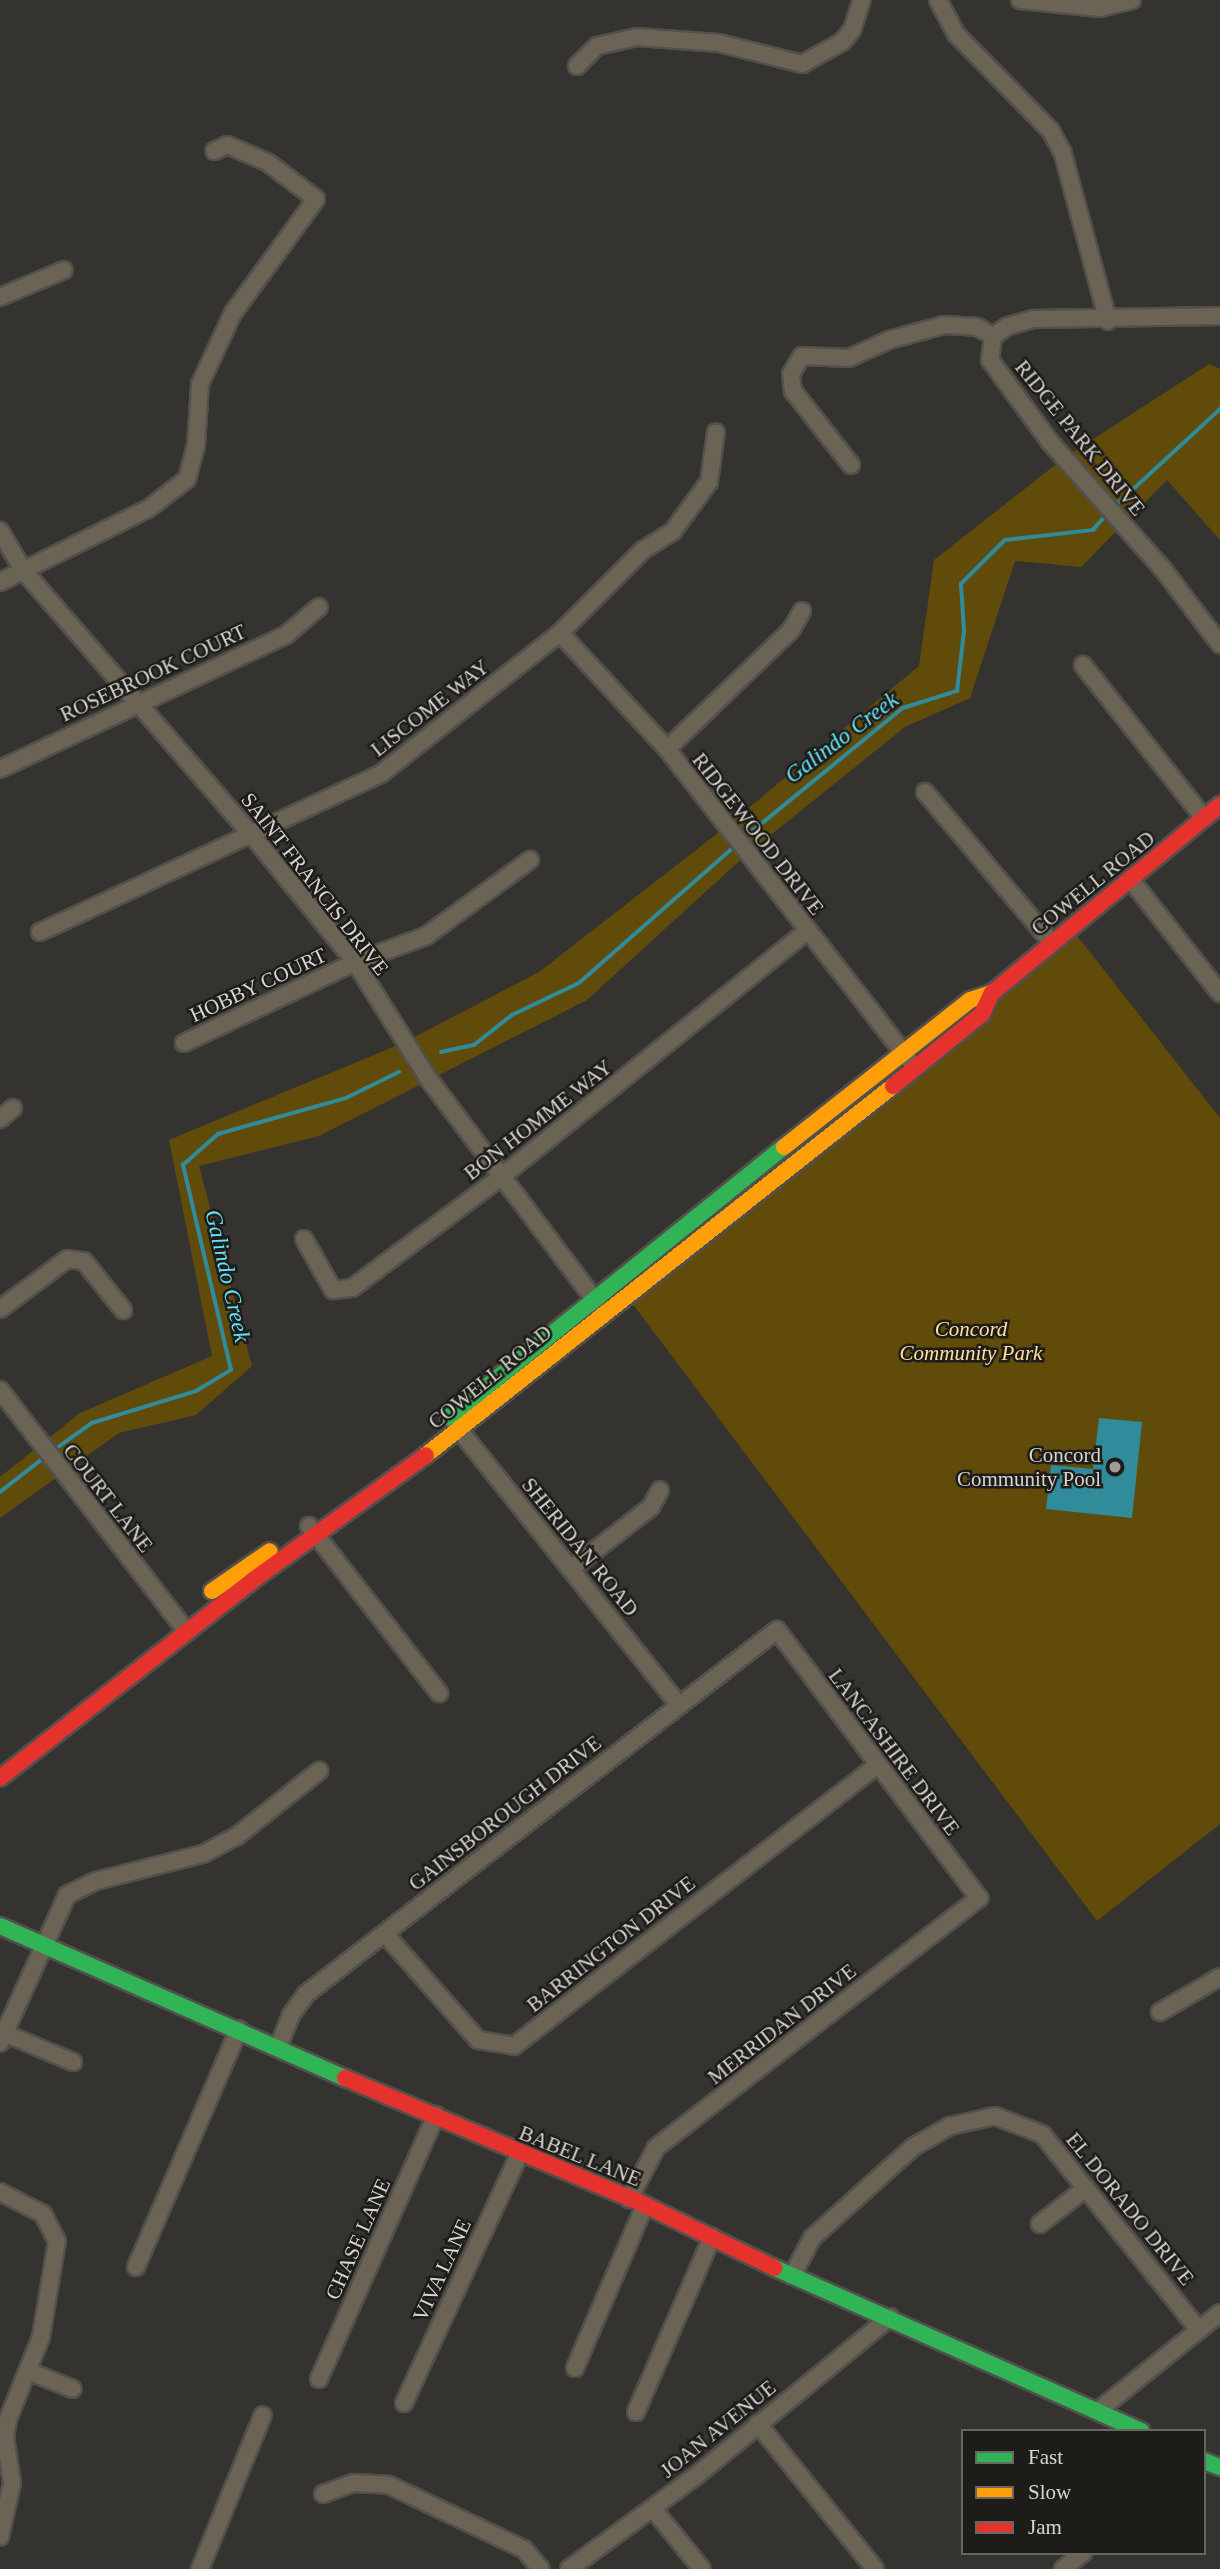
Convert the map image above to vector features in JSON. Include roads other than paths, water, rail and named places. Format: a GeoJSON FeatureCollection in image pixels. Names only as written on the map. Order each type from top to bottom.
{"type":"FeatureCollection","features":[{"type":"Feature","properties":{"kind":"street"},"geometry":{"type":"LineString","coordinates":[[577,66],[597,46],[637,37],[719,43],[802,64],[842,42],[852,30],[862,0]]}},
{"type":"Feature","properties":{"kind":"street"},"geometry":{"type":"LineString","coordinates":[[937,0],[956,34],[1051,131],[1063,154],[1108,321]]}},
{"type":"Feature","properties":{"kind":"street"},"geometry":{"type":"LineString","coordinates":[[1020,0],[1100,8],[1132,0]]}},
{"type":"Feature","properties":{"kind":"street"},"geometry":{"type":"LineString","coordinates":[[0,582],[148,509],[187,479],[196,445],[200,384],[233,313],[316,199],[267,162],[227,145],[214,151]]}},
{"type":"Feature","properties":{"kind":"street"},"geometry":{"type":"LineString","coordinates":[[0,297],[64,270]]}},
{"type":"Feature","properties":{"kind":"street"},"geometry":{"type":"LineString","coordinates":[[851,465],[793,391],[791,374],[802,356],[849,358],[889,340],[944,325],[977,327],[993,336],[1008,326],[1032,319],[1108,321],[1220,316]]}},
{"type":"Feature","properties":{"kind":"street","name":"RIDGE PARK DRIVE"},"geometry":{"type":"LineString","coordinates":[[993,336],[990,360],[998,372],[1050,442],[1105,501],[1220,644]]}},
{"type":"Feature","properties":{"kind":"street","name":"LISCOME WAY"},"geometry":{"type":"LineString","coordinates":[[40,932],[382,773],[561,633],[643,550],[673,531],[709,482],[716,432]]}},
{"type":"Feature","properties":{"kind":"street","name":"SAINT FRANCIS DRIVE"},"geometry":{"type":"LineString","coordinates":[[0,531],[23,570],[251,834],[355,962],[428,1078],[603,1312]]}},
{"type":"Feature","properties":{"kind":"street","name":"ROSEBROOK COURT"},"geometry":{"type":"LineString","coordinates":[[0,769],[135,702],[286,635],[319,607]]}},
{"type":"Feature","properties":{"kind":"street"},"geometry":{"type":"LineString","coordinates":[[667,749],[790,630],[802,611]]}},
{"type":"Feature","properties":{"kind":"street","name":"RIDGEWOOD DRIVE"},"geometry":{"type":"LineString","coordinates":[[561,633],[667,749],[914,1067]]}},
{"type":"Feature","properties":{"kind":"street"},"geometry":{"type":"LineString","coordinates":[[1083,665],[1204,818]]}},
{"type":"Feature","properties":{"kind":"street"},"geometry":{"type":"LineString","coordinates":[[925,792],[1052,943]]}},
{"type":"Feature","properties":{"kind":"street","name":"COWELL ROAD"},"geometry":{"type":"LineString","coordinates":[[454,1424],[593,1298],[970,1000],[992,993],[1220,805]]}},
{"type":"Feature","properties":{"kind":"street","name":"HOBBY COURT"},"geometry":{"type":"LineString","coordinates":[[184,1043],[355,962],[426,936],[530,860]]}},
{"type":"Feature","properties":{"kind":"street"},"geometry":{"type":"LineString","coordinates":[[1131,880],[1220,993]]}},
{"type":"Feature","properties":{"kind":"street","name":"BON HOMME WAY"},"geometry":{"type":"LineString","coordinates":[[304,1239],[333,1290],[352,1288],[501,1177],[807,931]]}},
{"type":"Feature","properties":{"kind":"street","name":"COWELL ROAD"},"geometry":{"type":"LineString","coordinates":[[0,1778],[181,1625],[243,1567],[314,1531],[603,1312],[982,1014],[992,993]]}},
{"type":"Feature","properties":{"kind":"street"},"geometry":{"type":"LineString","coordinates":[[0,1119],[13,1108]]}},
{"type":"Feature","properties":{"kind":"street"},"geometry":{"type":"LineString","coordinates":[[0,1309],[66,1259],[84,1261],[123,1310]]}},
{"type":"Feature","properties":{"kind":"street","name":"COURT LANE"},"geometry":{"type":"LineString","coordinates":[[0,1390],[41,1447],[181,1625]]}},
{"type":"Feature","properties":{"kind":"street","name":"SHERIDAN ROAD"},"geometry":{"type":"LineString","coordinates":[[454,1424],[678,1704]]}},
{"type":"Feature","properties":{"kind":"street"},"geometry":{"type":"LineString","coordinates":[[572,1569],[651,1507],[660,1490]]}},
{"type":"Feature","properties":{"kind":"street"},"geometry":{"type":"LineString","coordinates":[[314,1531],[439,1693]]}},
{"type":"Feature","properties":{"kind":"street","name":"COWELL ROAD"},"geometry":{"type":"LineString","coordinates":[[0,1762],[181,1625]]}},
{"type":"Feature","properties":{"kind":"street","name":"GAINSBOROUGH DRIVE"},"geometry":{"type":"LineString","coordinates":[[279,2045],[306,1994],[777,1630]]}},
{"type":"Feature","properties":{"kind":"street","name":"LANCASHIRE DRIVE"},"geometry":{"type":"LineString","coordinates":[[777,1630],[876,1766],[979,1898]]}},
{"type":"Feature","properties":{"kind":"street","name":"BARRINGTON DRIVE"},"geometry":{"type":"LineString","coordinates":[[384,1934],[478,2040],[514,2046],[876,1766]]}},
{"type":"Feature","properties":{"kind":"street"},"geometry":{"type":"LineString","coordinates":[[73,2062],[2,2038],[67,1895],[96,1881],[203,1854],[237,1836],[319,1771]]}},
{"type":"Feature","properties":{"kind":"street","name":"MERRIDAN DRIVE"},"geometry":{"type":"LineString","coordinates":[[629,2199],[656,2148],[979,1898]]}},
{"type":"Feature","properties":{"kind":"street","name":"BABEL LANE"},"geometry":{"type":"LineString","coordinates":[[0,1926],[279,2045],[519,2155],[645,2205],[792,2276],[890,2317],[1137,2429]]}},
{"type":"Feature","properties":{"kind":"street"},"geometry":{"type":"LineString","coordinates":[[1160,2012],[1220,1977]]}},
{"type":"Feature","properties":{"kind":"street"},"geometry":{"type":"LineString","coordinates":[[136,2267],[239,2029]]}},
{"type":"Feature","properties":{"kind":"street","name":"CHASE LANE"},"geometry":{"type":"LineString","coordinates":[[319,2379],[436,2115]]}},
{"type":"Feature","properties":{"kind":"street","name":"EL DORADO DRIVE"},"geometry":{"type":"LineString","coordinates":[[792,2276],[813,2238],[913,2147],[950,2126],[995,2116],[1042,2134],[1199,2330]]}},
{"type":"Feature","properties":{"kind":"street","name":"VIVA LANE"},"geometry":{"type":"LineString","coordinates":[[404,2403],[519,2155]]}},
{"type":"Feature","properties":{"kind":"street"},"geometry":{"type":"LineString","coordinates":[[1040,2224],[1086,2188]]}},
{"type":"Feature","properties":{"kind":"street"},"geometry":{"type":"LineString","coordinates":[[0,2192],[43,2214],[57,2241],[41,2337],[8,2419],[5,2437],[12,2483],[0,2537]]}},
{"type":"Feature","properties":{"kind":"street"},"geometry":{"type":"LineString","coordinates":[[575,2368],[645,2205]]}},
{"type":"Feature","properties":{"kind":"street"},"geometry":{"type":"LineString","coordinates":[[636,2412],[712,2237]]}},
{"type":"Feature","properties":{"kind":"street"},"geometry":{"type":"LineString","coordinates":[[1099,2410],[1220,2313]]}},
{"type":"Feature","properties":{"kind":"street","name":"JOAN AVENUE"},"geometry":{"type":"LineString","coordinates":[[569,2569],[653,2509],[890,2317]]}},
{"type":"Feature","properties":{"kind":"street"},"geometry":{"type":"LineString","coordinates":[[29,2371],[73,2389]]}},
{"type":"Feature","properties":{"kind":"street"},"geometry":{"type":"LineString","coordinates":[[200,2569],[263,2415]]}},
{"type":"Feature","properties":{"kind":"street"},"geometry":{"type":"LineString","coordinates":[[758,2424],[876,2569]]}},
{"type":"Feature","properties":{"kind":"street"},"geometry":{"type":"LineString","coordinates":[[323,2494],[354,2483],[389,2486],[524,2549],[541,2569]]}},
{"type":"Feature","properties":{"kind":"street"},"geometry":{"type":"LineString","coordinates":[[653,2509],[702,2569]]}},
{"type":"Feature","properties":{"kind":"street"},"geometry":{"type":"LineString","coordinates":[[1063,2569],[1080,2555]]}},
{"type":"Feature","properties":{"kind":"water","name":"Concord Community Pool"},"geometry":{"type":"Polygon","coordinates":[[[1099,1418],[1142,1422],[1132,1518],[1046,1509],[1051,1465],[1093,1469],[1099,1418]]]}},
{"type":"Feature","properties":{"kind":"waterway","name":"Galindo Creek"},"geometry":{"type":"LineString","coordinates":[[1115,506],[1220,409]]}},
{"type":"Feature","properties":{"kind":"waterway","name":"Galindo Creek"},"geometry":{"type":"LineString","coordinates":[[744,838],[903,708],[957,691],[964,631],[961,584],[1005,540],[1093,530],[1107,514]]}},
{"type":"Feature","properties":{"kind":"waterway","name":"Galindo Creek"},"geometry":{"type":"LineString","coordinates":[[441,1052],[474,1045],[512,1015],[579,983],[736,845]]}},
{"type":"Feature","properties":{"kind":"waterway","name":"Galindo Creek"},"geometry":{"type":"LineString","coordinates":[[54,1450],[92,1423],[196,1391],[231,1370],[183,1165],[218,1134],[346,1098],[399,1072]]}},
{"type":"Feature","properties":{"kind":"waterway","name":"Galindo Creek"},"geometry":{"type":"LineString","coordinates":[[0,1492],[45,1457]]}},
{"type":"Feature","properties":{"kind":"place","name":"Concord Community Pool"},"geometry":{"type":"Point","coordinates":[1115,1467]}},
{"type":"Feature","properties":{"kind":"park label","name":"Concord Community Park"},"geometry":{"type":"Point","coordinates":[971,1341]}}]}
